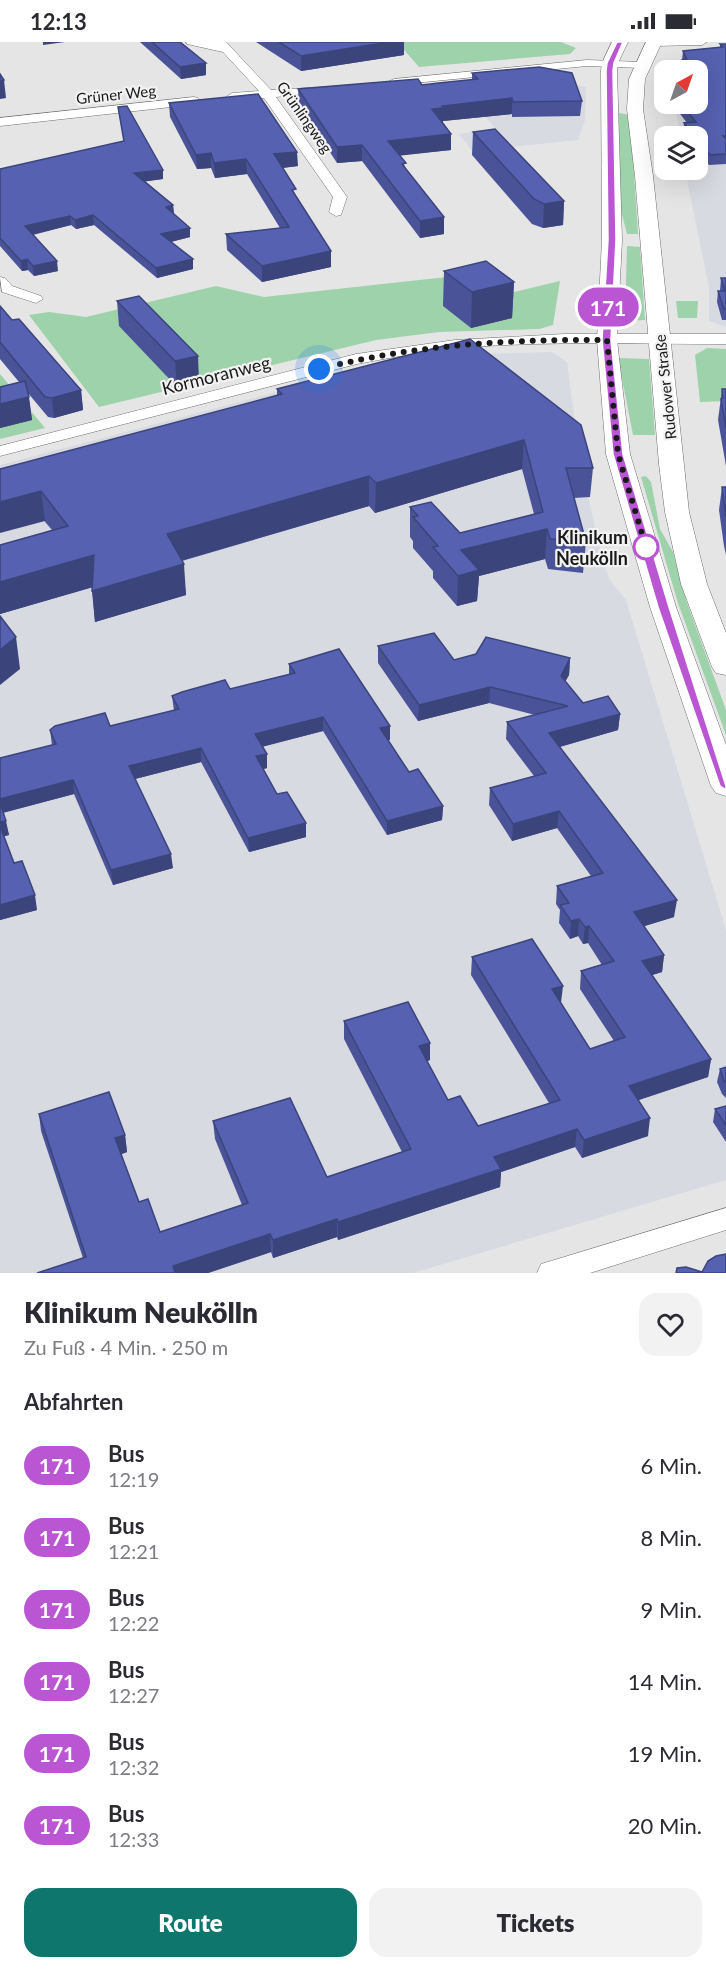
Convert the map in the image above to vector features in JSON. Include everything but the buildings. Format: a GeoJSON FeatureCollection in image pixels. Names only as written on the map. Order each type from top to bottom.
{"type":"FeatureCollection","features":[{"type":"Feature","properties":{"kind":"main road"},"geometry":{"type":"LineString","coordinates":[[620,42],[610,67],[612,240],[607,340],[618,454],[663,607],[726,786]]}},
{"type":"Feature","properties":{"kind":"main road"},"geometry":{"type":"LineString","coordinates":[[640,68],[653,43]]}},
{"type":"Feature","properties":{"kind":"main road","name":"Rudower Straße"},"geometry":{"type":"LineString","coordinates":[[640,68],[635,109],[677,512],[694,584],[726,667]]}},
{"type":"Feature","properties":{"kind":"street","name":"Grünlingweg"},"geometry":{"type":"LineString","coordinates":[[191,42],[224,45],[245,65],[268,93],[340,197],[336,212]]}},
{"type":"Feature","properties":{"kind":"street"},"geometry":{"type":"LineString","coordinates":[[653,43],[702,42]]}},
{"type":"Feature","properties":{"kind":"street"},"geometry":{"type":"LineString","coordinates":[[384,83],[523,70],[640,68]]}},
{"type":"Feature","properties":{"kind":"street","name":"Grüner Weg"},"geometry":{"type":"LineString","coordinates":[[0,122],[340,87]]}},
{"type":"Feature","properties":{"kind":"street"},"geometry":{"type":"LineString","coordinates":[[0,281],[8,289],[36,299]]}},
{"type":"Feature","properties":{"kind":"street","name":"Kormoranweg"},"geometry":{"type":"LineString","coordinates":[[0,451],[356,359],[468,343],[529,340],[726,339]]}},
{"type":"Feature","properties":{"kind":"street"},"geometry":{"type":"LineString","coordinates":[[551,1273],[726,1219]]}},
{"type":"Feature","properties":{"kind":"shaded area"},"geometry":{"type":"Polygon","coordinates":[[[726,53],[726,327],[709,321],[709,288],[687,180],[708,180],[708,126],[679,126],[676,114],[708,114],[708,60],[682,60],[685,57],[726,53]]]}},
{"type":"Feature","properties":{"kind":"shaded area"},"geometry":{"type":"Polygon","coordinates":[[[540,79],[586,87],[585,120],[578,140],[472,151],[459,134],[496,129],[458,86],[540,79]]]}},
{"type":"Feature","properties":{"kind":"shaded area"},"geometry":{"type":"Polygon","coordinates":[[[552,352],[567,362],[579,454],[602,560],[610,580],[626,600],[726,930],[726,1180],[413,1273],[0,1273],[0,465],[334,377],[479,354],[552,352]]]}},
{"type":"Feature","properties":{"kind":"green space"},"geometry":{"type":"Polygon","coordinates":[[[397,42],[561,42],[576,48],[570,54],[419,67],[397,42]]]}},
{"type":"Feature","properties":{"kind":"green space"},"geometry":{"type":"Polygon","coordinates":[[[619,113],[630,115],[638,234],[627,234],[619,203],[619,113]]]}},
{"type":"Feature","properties":{"kind":"green space"},"geometry":{"type":"Polygon","coordinates":[[[627,246],[640,247],[645,320],[625,321],[627,246]]]}},
{"type":"Feature","properties":{"kind":"green space"},"geometry":{"type":"Polygon","coordinates":[[[474,274],[502,295],[560,281],[553,325],[539,329],[439,332],[376,340],[99,407],[29,315],[49,312],[86,317],[216,286],[264,297],[474,274]]]}},
{"type":"Feature","properties":{"kind":"green space"},"geometry":{"type":"Polygon","coordinates":[[[676,301],[698,301],[697,318],[678,318],[676,301]]]}},
{"type":"Feature","properties":{"kind":"green space"},"geometry":{"type":"Polygon","coordinates":[[[707,348],[726,349],[726,401],[700,402],[695,355],[707,348]]]}},
{"type":"Feature","properties":{"kind":"green space"},"geometry":{"type":"Polygon","coordinates":[[[618,358],[649,359],[655,435],[633,435],[618,358]]]}},
{"type":"Feature","properties":{"kind":"green space"},"geometry":{"type":"Polygon","coordinates":[[[0,374],[45,428],[0,439],[0,374]]]}},
{"type":"Feature","properties":{"kind":"green space"},"geometry":{"type":"Polygon","coordinates":[[[646,476],[651,482],[660,529],[673,552],[687,603],[726,710],[726,735],[678,603],[641,477],[646,476]]]}},
{"type":"Feature","properties":{"kind":"bus line","name":"171"},"geometry":{"type":"LineString","coordinates":[[620,42],[610,63],[609,71],[612,240],[607,340],[618,454],[663,607],[726,786]]}},
{"type":"Feature","properties":{"kind":"place","name":"Klinikum Neukölln"},"geometry":{"type":"Point","coordinates":[646,547]}},
{"type":"Feature","properties":{"kind":"route"},"geometry":{"type":"LineString","coordinates":[[319,369],[356,359],[468,343],[607,340],[618,454],[646,547]]}}]}
